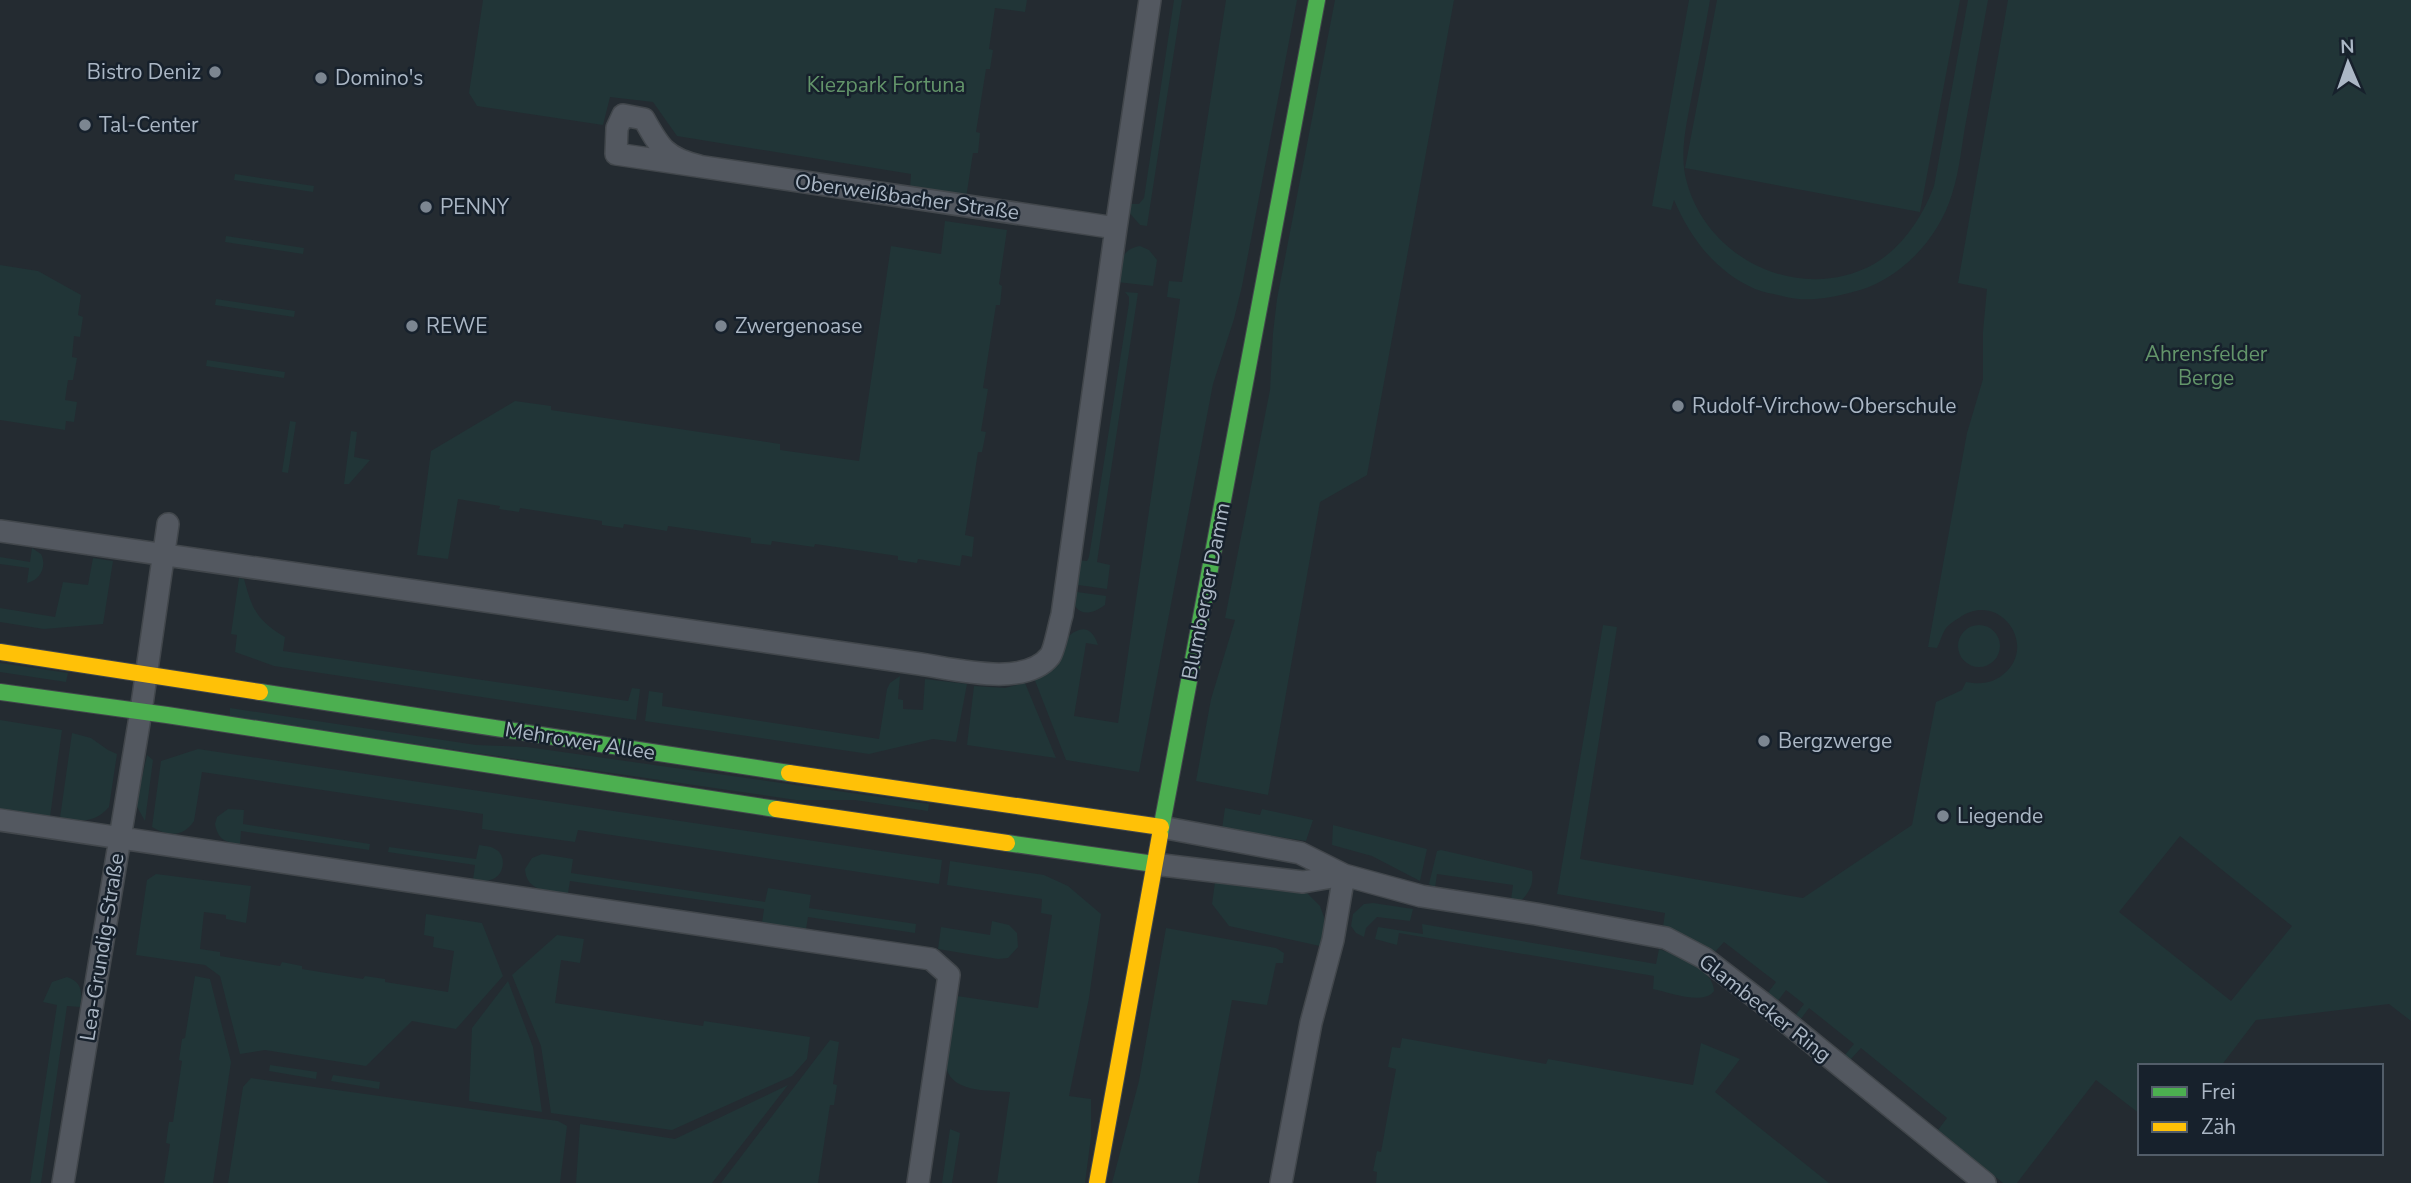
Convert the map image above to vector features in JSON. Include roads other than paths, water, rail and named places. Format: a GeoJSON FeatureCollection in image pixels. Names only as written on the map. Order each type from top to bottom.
{"type":"FeatureCollection","features":[{"type":"Feature","properties":{"kind":"main road","name":"Blumberger Damm"},"geometry":{"type":"LineString","coordinates":[[1097,1183],[1154,863],[1317,0]]}},
{"type":"Feature","properties":{"kind":"main road","name":"Mehrower Allee"},"geometry":{"type":"LineString","coordinates":[[0,652],[622,748],[1161,827]]}},
{"type":"Feature","properties":{"kind":"main road","name":"Mehrower Allee"},"geometry":{"type":"LineString","coordinates":[[0,692],[842,820],[1154,863]]}},
{"type":"Feature","properties":{"kind":"street"},"geometry":{"type":"LineString","coordinates":[[0,531],[960,670],[1004,676],[1027,672],[1050,656],[1062,615],[1150,0]]}},
{"type":"Feature","properties":{"kind":"street","name":"Oberweißbacher Straße"},"geometry":{"type":"LineString","coordinates":[[699,166],[1116,228]]}},
{"type":"Feature","properties":{"kind":"street"},"geometry":{"type":"LineString","coordinates":[[141,712],[168,524]]}},
{"type":"Feature","properties":{"kind":"street","name":"Lea-Grundig-Straße"},"geometry":{"type":"LineString","coordinates":[[64,1183],[141,712]]}},
{"type":"Feature","properties":{"kind":"street"},"geometry":{"type":"LineString","coordinates":[[0,820],[932,959],[949,975],[918,1183]]}},
{"type":"Feature","properties":{"kind":"street","name":"Glambecker Ring"},"geometry":{"type":"LineString","coordinates":[[1161,827],[1300,853],[1344,875],[1421,896],[1665,938],[1704,958],[1985,1183]]}},
{"type":"Feature","properties":{"kind":"street","name":"Glambecker Ring"},"geometry":{"type":"LineString","coordinates":[[1154,863],[1303,882],[1344,875]]}},
{"type":"Feature","properties":{"kind":"street"},"geometry":{"type":"LineString","coordinates":[[1281,1183],[1311,1023],[1333,940],[1344,875]]}},
{"type":"Feature","properties":{"kind":"place","name":"Bistro Deniz"},"geometry":{"type":"Point","coordinates":[215,72]}},
{"type":"Feature","properties":{"kind":"place","name":"Domino's"},"geometry":{"type":"Point","coordinates":[321,78]}},
{"type":"Feature","properties":{"kind":"place","name":"Tal-Center"},"geometry":{"type":"Point","coordinates":[85,125]}},
{"type":"Feature","properties":{"kind":"place","name":"PENNY"},"geometry":{"type":"Point","coordinates":[426,207]}},
{"type":"Feature","properties":{"kind":"place","name":"REWE"},"geometry":{"type":"Point","coordinates":[412,326]}},
{"type":"Feature","properties":{"kind":"place","name":"Zwergenoase"},"geometry":{"type":"Point","coordinates":[721,326]}},
{"type":"Feature","properties":{"kind":"place","name":"Rudolf-Virchow-Oberschule"},"geometry":{"type":"Point","coordinates":[1678,406]}},
{"type":"Feature","properties":{"kind":"place","name":"Bergzwerge"},"geometry":{"type":"Point","coordinates":[1764,741]}},
{"type":"Feature","properties":{"kind":"place","name":"Liegende"},"geometry":{"type":"Point","coordinates":[1943,816]}},
{"type":"Feature","properties":{"kind":"park label","name":"Kiezpark Fortuna"},"geometry":{"type":"Point","coordinates":[886,85]}},
{"type":"Feature","properties":{"kind":"park label","name":"Ahrensfelder Berge"},"geometry":{"type":"Point","coordinates":[2206,366]}}]}
